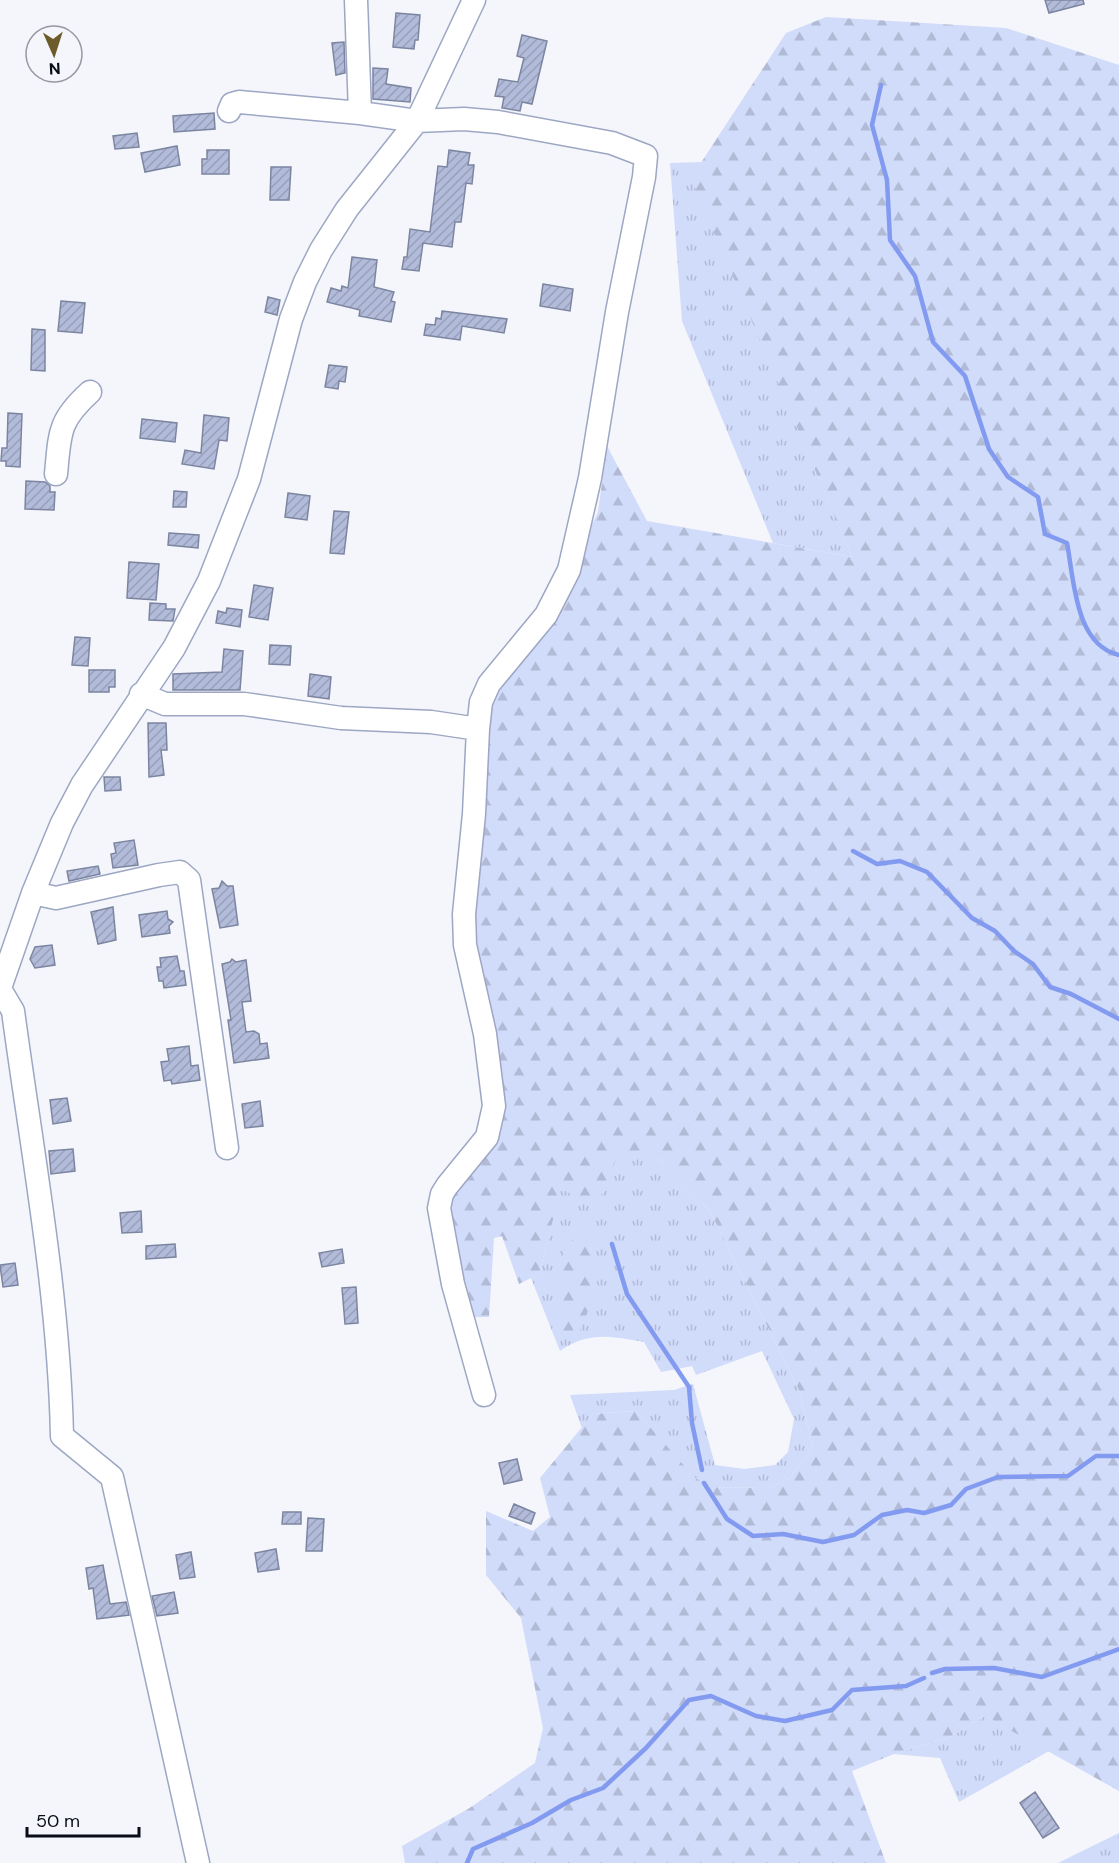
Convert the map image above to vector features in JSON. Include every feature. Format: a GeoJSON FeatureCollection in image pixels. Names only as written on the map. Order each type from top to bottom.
{"type":"FeatureCollection","features":[{"type":"Feature","properties":{"kind":"street"},"geometry":{"type":"LineString","coordinates":[[356,0],[360,113]]}},
{"type":"Feature","properties":{"kind":"street"},"geometry":{"type":"LineString","coordinates":[[198,1863],[112,1477],[62,1436],[61,1388],[48,1267],[13,1011],[0,989],[33,893],[58,832],[82,784],[194,615],[232,528],[249,479],[291,319],[305,282],[321,250],[347,209],[417,121],[474,0]]}},
{"type":"Feature","properties":{"kind":"street"},"geometry":{"type":"LineString","coordinates":[[228,111],[232,105],[239,102],[360,113],[417,121],[464,119],[498,122],[630,147],[646,156],[644,177],[617,312],[592,467],[569,570],[546,615],[489,684],[481,702],[474,814],[464,914],[465,945],[486,1034],[494,1106],[487,1137],[447,1186],[442,1194],[439,1208],[453,1284],[484,1395]]}},
{"type":"Feature","properties":{"kind":"street"},"geometry":{"type":"LineString","coordinates":[[56,474],[61,428],[75,406],[90,392]]}},
{"type":"Feature","properties":{"kind":"street"},"geometry":{"type":"LineString","coordinates":[[141,694],[165,704],[205,702],[244,704],[341,718],[440,723],[478,729]]}},
{"type":"Feature","properties":{"kind":"street"},"geometry":{"type":"LineString","coordinates":[[33,893],[56,898],[180,872],[189,880],[227,1148]]}},
{"type":"Feature","properties":{"kind":"green space"},"geometry":{"type":"Polygon","coordinates":[[[826,17],[1006,28],[1119,65],[1119,1791],[985,1716],[950,1737],[894,1754],[852,1771],[886,1863],[405,1863],[402,1846],[468,1809],[535,1763],[543,1728],[521,1618],[486,1575],[486,1511],[533,1531],[550,1517],[540,1478],[593,1414],[636,1411],[694,1477],[710,1487],[769,1488],[789,1479],[813,1447],[799,1390],[710,1211],[657,1157],[617,1157],[597,1206],[561,1189],[539,1274],[519,1284],[502,1236],[494,1238],[489,1317],[470,1317],[443,1202],[489,1151],[471,938],[486,700],[550,615],[598,512],[607,446],[647,521],[852,557],[691,178],[786,33],[826,17]]]}},
{"type":"Feature","properties":{"kind":"green space"},"geometry":{"type":"Polygon","coordinates":[[[702,162],[692,178],[852,557],[773,543],[682,321],[670,163],[702,162]]]}},
{"type":"Feature","properties":{"kind":"green space"},"geometry":{"type":"Polygon","coordinates":[[[617,1156],[657,1157],[710,1211],[799,1390],[813,1447],[789,1479],[769,1488],[710,1487],[694,1478],[636,1411],[593,1414],[582,1428],[570,1395],[674,1390],[693,1384],[715,1465],[744,1469],[775,1465],[788,1452],[794,1419],[762,1351],[696,1375],[692,1366],[661,1372],[644,1342],[610,1337],[590,1338],[580,1340],[560,1351],[531,1278],[539,1274],[561,1188],[617,1156]],[[593,1233],[576,1237],[591,1252],[593,1233]]]}},
{"type":"Feature","properties":{"kind":"green space"},"geometry":{"type":"Polygon","coordinates":[[[594,1233],[591,1252],[598,1287],[576,1340],[560,1334],[557,1311],[559,1268],[568,1245],[578,1236],[594,1233]]]}},
{"type":"Feature","properties":{"kind":"green space"},"geometry":{"type":"Polygon","coordinates":[[[985,1716],[1049,1751],[959,1802],[940,1758],[894,1754],[950,1737],[985,1716]]]}},
{"type":"Feature","properties":{"kind":"green space"},"geometry":{"type":"Polygon","coordinates":[[[1119,1833],[1119,1863],[1058,1863],[1119,1833]]]}},
{"type":"Feature","properties":{"kind":"building"},"geometry":{"type":"Polygon","coordinates":[[[1045,0],[1083,0],[1084,4],[1049,13],[1045,0]]]}},
{"type":"Feature","properties":{"kind":"building"},"geometry":{"type":"Polygon","coordinates":[[[396,13],[420,15],[418,40],[415,40],[414,49],[393,47],[396,13]]]}},
{"type":"Feature","properties":{"kind":"building"},"geometry":{"type":"Polygon","coordinates":[[[522,35],[547,41],[532,104],[522,102],[520,111],[502,108],[504,97],[495,96],[499,79],[518,82],[524,58],[517,56],[522,35]]]}},
{"type":"Feature","properties":{"kind":"building"},"geometry":{"type":"Polygon","coordinates":[[[344,42],[345,73],[336,75],[332,43],[344,42]]]}},
{"type":"Feature","properties":{"kind":"building"},"geometry":{"type":"Polygon","coordinates":[[[373,68],[388,69],[386,84],[411,88],[410,102],[373,99],[373,68]]]}},
{"type":"Feature","properties":{"kind":"building"},"geometry":{"type":"Polygon","coordinates":[[[214,113],[215,129],[174,132],[173,116],[214,113]]]}},
{"type":"Feature","properties":{"kind":"building"},"geometry":{"type":"Polygon","coordinates":[[[137,133],[139,147],[115,149],[113,136],[137,133]]]}},
{"type":"Feature","properties":{"kind":"building"},"geometry":{"type":"Polygon","coordinates":[[[177,146],[180,165],[145,172],[141,153],[177,146]]]}},
{"type":"Feature","properties":{"kind":"building"},"geometry":{"type":"Polygon","coordinates":[[[207,150],[229,150],[229,174],[202,174],[202,159],[207,159],[207,150]]]}},
{"type":"Feature","properties":{"kind":"building"},"geometry":{"type":"Polygon","coordinates":[[[449,150],[470,153],[468,165],[474,165],[472,184],[466,183],[461,222],[455,222],[452,247],[423,243],[419,271],[402,269],[404,257],[407,257],[410,229],[430,232],[438,166],[447,167],[449,150]]]}},
{"type":"Feature","properties":{"kind":"building"},"geometry":{"type":"Polygon","coordinates":[[[271,167],[291,167],[289,200],[270,200],[271,167]]]}},
{"type":"Feature","properties":{"kind":"building"},"geometry":{"type":"Polygon","coordinates":[[[352,257],[377,260],[374,287],[394,292],[391,301],[395,302],[391,322],[359,316],[360,310],[327,302],[331,288],[341,291],[342,286],[348,288],[352,257]]]}},
{"type":"Feature","properties":{"kind":"building"},"geometry":{"type":"Polygon","coordinates":[[[543,284],[573,289],[570,311],[540,306],[543,284]]]}},
{"type":"Feature","properties":{"kind":"building"},"geometry":{"type":"Polygon","coordinates":[[[268,297],[280,300],[277,315],[265,312],[268,297]]]}},
{"type":"Feature","properties":{"kind":"building"},"geometry":{"type":"Polygon","coordinates":[[[61,301],[85,303],[82,333],[58,331],[61,301]]]}},
{"type":"Feature","properties":{"kind":"building"},"geometry":{"type":"Polygon","coordinates":[[[442,311],[507,319],[504,333],[462,326],[460,340],[424,335],[426,324],[435,325],[436,318],[441,319],[442,311]]]}},
{"type":"Feature","properties":{"kind":"building"},"geometry":{"type":"Polygon","coordinates":[[[32,329],[45,330],[45,371],[31,370],[32,329]]]}},
{"type":"Feature","properties":{"kind":"building"},"geometry":{"type":"Polygon","coordinates":[[[329,365],[347,367],[345,382],[339,381],[338,389],[325,387],[329,365]]]}},
{"type":"Feature","properties":{"kind":"building"},"geometry":{"type":"Polygon","coordinates":[[[8,413],[22,414],[20,467],[6,466],[6,461],[1,461],[2,448],[7,448],[8,413]]]}},
{"type":"Feature","properties":{"kind":"building"},"geometry":{"type":"Polygon","coordinates":[[[204,415],[229,418],[227,441],[219,440],[214,469],[182,464],[185,450],[201,453],[204,415]]]}},
{"type":"Feature","properties":{"kind":"building"},"geometry":{"type":"Polygon","coordinates":[[[142,419],[177,423],[175,442],[140,438],[142,419]]]}},
{"type":"Feature","properties":{"kind":"building"},"geometry":{"type":"Polygon","coordinates":[[[26,481],[45,482],[50,486],[50,492],[55,492],[54,510],[25,509],[26,481]]]}},
{"type":"Feature","properties":{"kind":"building"},"geometry":{"type":"Polygon","coordinates":[[[174,491],[187,492],[186,507],[173,507],[174,491]]]}},
{"type":"Feature","properties":{"kind":"building"},"geometry":{"type":"Polygon","coordinates":[[[288,493],[310,496],[307,520],[285,517],[288,493]]]}},
{"type":"Feature","properties":{"kind":"building"},"geometry":{"type":"Polygon","coordinates":[[[334,511],[349,512],[344,554],[330,553],[334,511]]]}},
{"type":"Feature","properties":{"kind":"building"},"geometry":{"type":"Polygon","coordinates":[[[169,533],[199,535],[198,548],[168,545],[169,533]]]}},
{"type":"Feature","properties":{"kind":"building"},"geometry":{"type":"Polygon","coordinates":[[[129,562],[159,564],[156,600],[127,598],[129,562]]]}},
{"type":"Feature","properties":{"kind":"building"},"geometry":{"type":"Polygon","coordinates":[[[254,585],[273,588],[268,620],[249,617],[254,585]]]}},
{"type":"Feature","properties":{"kind":"building"},"geometry":{"type":"Polygon","coordinates":[[[150,603],[166,604],[166,609],[175,609],[173,621],[149,620],[150,603]]]}},
{"type":"Feature","properties":{"kind":"building"},"geometry":{"type":"Polygon","coordinates":[[[227,608],[242,610],[240,627],[216,623],[218,611],[226,613],[227,608]]]}},
{"type":"Feature","properties":{"kind":"building"},"geometry":{"type":"Polygon","coordinates":[[[75,637],[90,638],[88,666],[72,665],[75,637]]]}},
{"type":"Feature","properties":{"kind":"building"},"geometry":{"type":"Polygon","coordinates":[[[270,645],[291,646],[290,665],[269,664],[270,645]]]}},
{"type":"Feature","properties":{"kind":"building"},"geometry":{"type":"Polygon","coordinates":[[[224,649],[243,651],[240,690],[173,690],[173,674],[222,672],[224,649]]]}},
{"type":"Feature","properties":{"kind":"building"},"geometry":{"type":"Polygon","coordinates":[[[89,670],[115,670],[115,687],[109,687],[109,692],[89,692],[89,670]]]}},
{"type":"Feature","properties":{"kind":"building"},"geometry":{"type":"Polygon","coordinates":[[[310,674],[331,677],[329,699],[308,696],[310,674]]]}},
{"type":"Feature","properties":{"kind":"building"},"geometry":{"type":"Polygon","coordinates":[[[148,723],[166,723],[167,750],[161,750],[164,775],[149,777],[148,723]]]}},
{"type":"Feature","properties":{"kind":"building"},"geometry":{"type":"Polygon","coordinates":[[[104,777],[120,777],[121,790],[105,791],[104,777]]]}},
{"type":"Feature","properties":{"kind":"building"},"geometry":{"type":"Polygon","coordinates":[[[134,840],[138,865],[113,868],[111,854],[116,853],[114,843],[134,840]]]}},
{"type":"Feature","properties":{"kind":"building"},"geometry":{"type":"Polygon","coordinates":[[[98,866],[100,874],[69,881],[67,871],[98,866]]]}},
{"type":"Feature","properties":{"kind":"building"},"geometry":{"type":"Polygon","coordinates":[[[222,881],[227,886],[233,886],[238,925],[220,928],[212,889],[219,888],[222,881]]]}},
{"type":"Feature","properties":{"kind":"building"},"geometry":{"type":"Polygon","coordinates":[[[113,907],[116,940],[98,944],[91,912],[113,907]]]}},
{"type":"Feature","properties":{"kind":"building"},"geometry":{"type":"Polygon","coordinates":[[[167,911],[168,919],[173,922],[169,926],[170,933],[142,937],[139,915],[167,911]]]}},
{"type":"Feature","properties":{"kind":"building"},"geometry":{"type":"Polygon","coordinates":[[[52,945],[55,965],[35,968],[30,959],[35,947],[52,945]]]}},
{"type":"Feature","properties":{"kind":"building"},"geometry":{"type":"Polygon","coordinates":[[[177,956],[180,971],[184,971],[186,985],[164,988],[163,981],[159,981],[157,967],[161,967],[160,958],[177,956]]]}},
{"type":"Feature","properties":{"kind":"building"},"geometry":{"type":"Polygon","coordinates":[[[232,959],[236,962],[246,960],[251,1001],[242,1002],[246,1032],[254,1031],[259,1034],[260,1044],[267,1043],[269,1058],[234,1063],[228,1020],[231,1020],[222,964],[232,959]]]}},
{"type":"Feature","properties":{"kind":"building"},"geometry":{"type":"Polygon","coordinates":[[[189,1046],[191,1066],[198,1065],[200,1080],[172,1084],[171,1080],[164,1081],[161,1062],[169,1061],[167,1049],[189,1046]]]}},
{"type":"Feature","properties":{"kind":"building"},"geometry":{"type":"Polygon","coordinates":[[[67,1098],[71,1121],[53,1124],[50,1100],[67,1098]]]}},
{"type":"Feature","properties":{"kind":"building"},"geometry":{"type":"Polygon","coordinates":[[[260,1101],[263,1126],[245,1128],[242,1104],[260,1101]]]}},
{"type":"Feature","properties":{"kind":"building"},"geometry":{"type":"Polygon","coordinates":[[[73,1149],[75,1171],[51,1174],[49,1151],[73,1149]]]}},
{"type":"Feature","properties":{"kind":"building"},"geometry":{"type":"Polygon","coordinates":[[[141,1211],[142,1232],[122,1233],[120,1213],[141,1211]]]}},
{"type":"Feature","properties":{"kind":"building"},"geometry":{"type":"Polygon","coordinates":[[[175,1244],[176,1257],[146,1259],[146,1246],[175,1244]]]}},
{"type":"Feature","properties":{"kind":"building"},"geometry":{"type":"Polygon","coordinates":[[[342,1249],[344,1263],[322,1267],[319,1253],[342,1249]]]}},
{"type":"Feature","properties":{"kind":"building"},"geometry":{"type":"Polygon","coordinates":[[[15,1263],[18,1285],[3,1287],[0,1265],[15,1263]]]}},
{"type":"Feature","properties":{"kind":"building"},"geometry":{"type":"Polygon","coordinates":[[[356,1287],[358,1323],[345,1324],[342,1288],[356,1287]]]}},
{"type":"Feature","properties":{"kind":"building"},"geometry":{"type":"Polygon","coordinates":[[[517,1459],[522,1480],[504,1484],[499,1463],[517,1459]]]}},
{"type":"Feature","properties":{"kind":"building"},"geometry":{"type":"Polygon","coordinates":[[[514,1504],[535,1513],[531,1524],[509,1516],[514,1504]]]}},
{"type":"Feature","properties":{"kind":"building"},"geometry":{"type":"Polygon","coordinates":[[[283,1512],[301,1512],[301,1524],[282,1524],[283,1512]]]}},
{"type":"Feature","properties":{"kind":"building"},"geometry":{"type":"Polygon","coordinates":[[[308,1518],[324,1519],[322,1551],[306,1551],[308,1518]]]}},
{"type":"Feature","properties":{"kind":"building"},"geometry":{"type":"Polygon","coordinates":[[[276,1549],[279,1569],[258,1572],[255,1553],[276,1549]]]}},
{"type":"Feature","properties":{"kind":"building"},"geometry":{"type":"Polygon","coordinates":[[[191,1552],[195,1577],[180,1579],[176,1555],[191,1552]]]}},
{"type":"Feature","properties":{"kind":"building"},"geometry":{"type":"Polygon","coordinates":[[[103,1565],[110,1604],[126,1602],[129,1615],[97,1619],[93,1588],[89,1589],[86,1568],[103,1565]]]}},
{"type":"Feature","properties":{"kind":"building"},"geometry":{"type":"Polygon","coordinates":[[[174,1592],[178,1613],[157,1616],[152,1596],[174,1592]]]}},
{"type":"Feature","properties":{"kind":"building"},"geometry":{"type":"Polygon","coordinates":[[[1035,1792],[1059,1828],[1043,1838],[1020,1803],[1035,1792]]]}},
{"type":"Feature","properties":{"kind":"waterway"},"geometry":{"type":"LineString","coordinates":[[881,85],[872,125],[887,180],[890,240],[915,276],[933,342],[965,376],[989,449],[1008,477],[1038,497],[1045,534],[1067,543],[1075,592],[1085,625],[1104,649],[1119,655]]}},
{"type":"Feature","properties":{"kind":"waterway"},"geometry":{"type":"LineString","coordinates":[[853,851],[877,864],[900,861],[927,872],[972,918],[995,931],[1014,951],[1033,964],[1050,987],[1071,994],[1119,1019]]}},
{"type":"Feature","properties":{"kind":"waterway"},"geometry":{"type":"LineString","coordinates":[[612,1244],[627,1294],[689,1387],[692,1423],[702,1470]]}},
{"type":"Feature","properties":{"kind":"waterway"},"geometry":{"type":"LineString","coordinates":[[704,1483],[727,1519],[753,1536],[783,1534],[823,1542],[854,1535],[882,1515],[907,1510],[924,1513],[951,1505],[966,1489],[998,1477],[1068,1476],[1096,1456],[1119,1456]]}},
{"type":"Feature","properties":{"kind":"waterway"},"geometry":{"type":"LineString","coordinates":[[932,1673],[945,1669],[994,1668],[1042,1677],[1119,1649]]}},
{"type":"Feature","properties":{"kind":"waterway"},"geometry":{"type":"LineString","coordinates":[[467,1863],[473,1849],[532,1823],[571,1800],[603,1788],[646,1748],[689,1700],[711,1696],[756,1716],[785,1721],[832,1710],[852,1690],[906,1686],[924,1678]]}}]}
